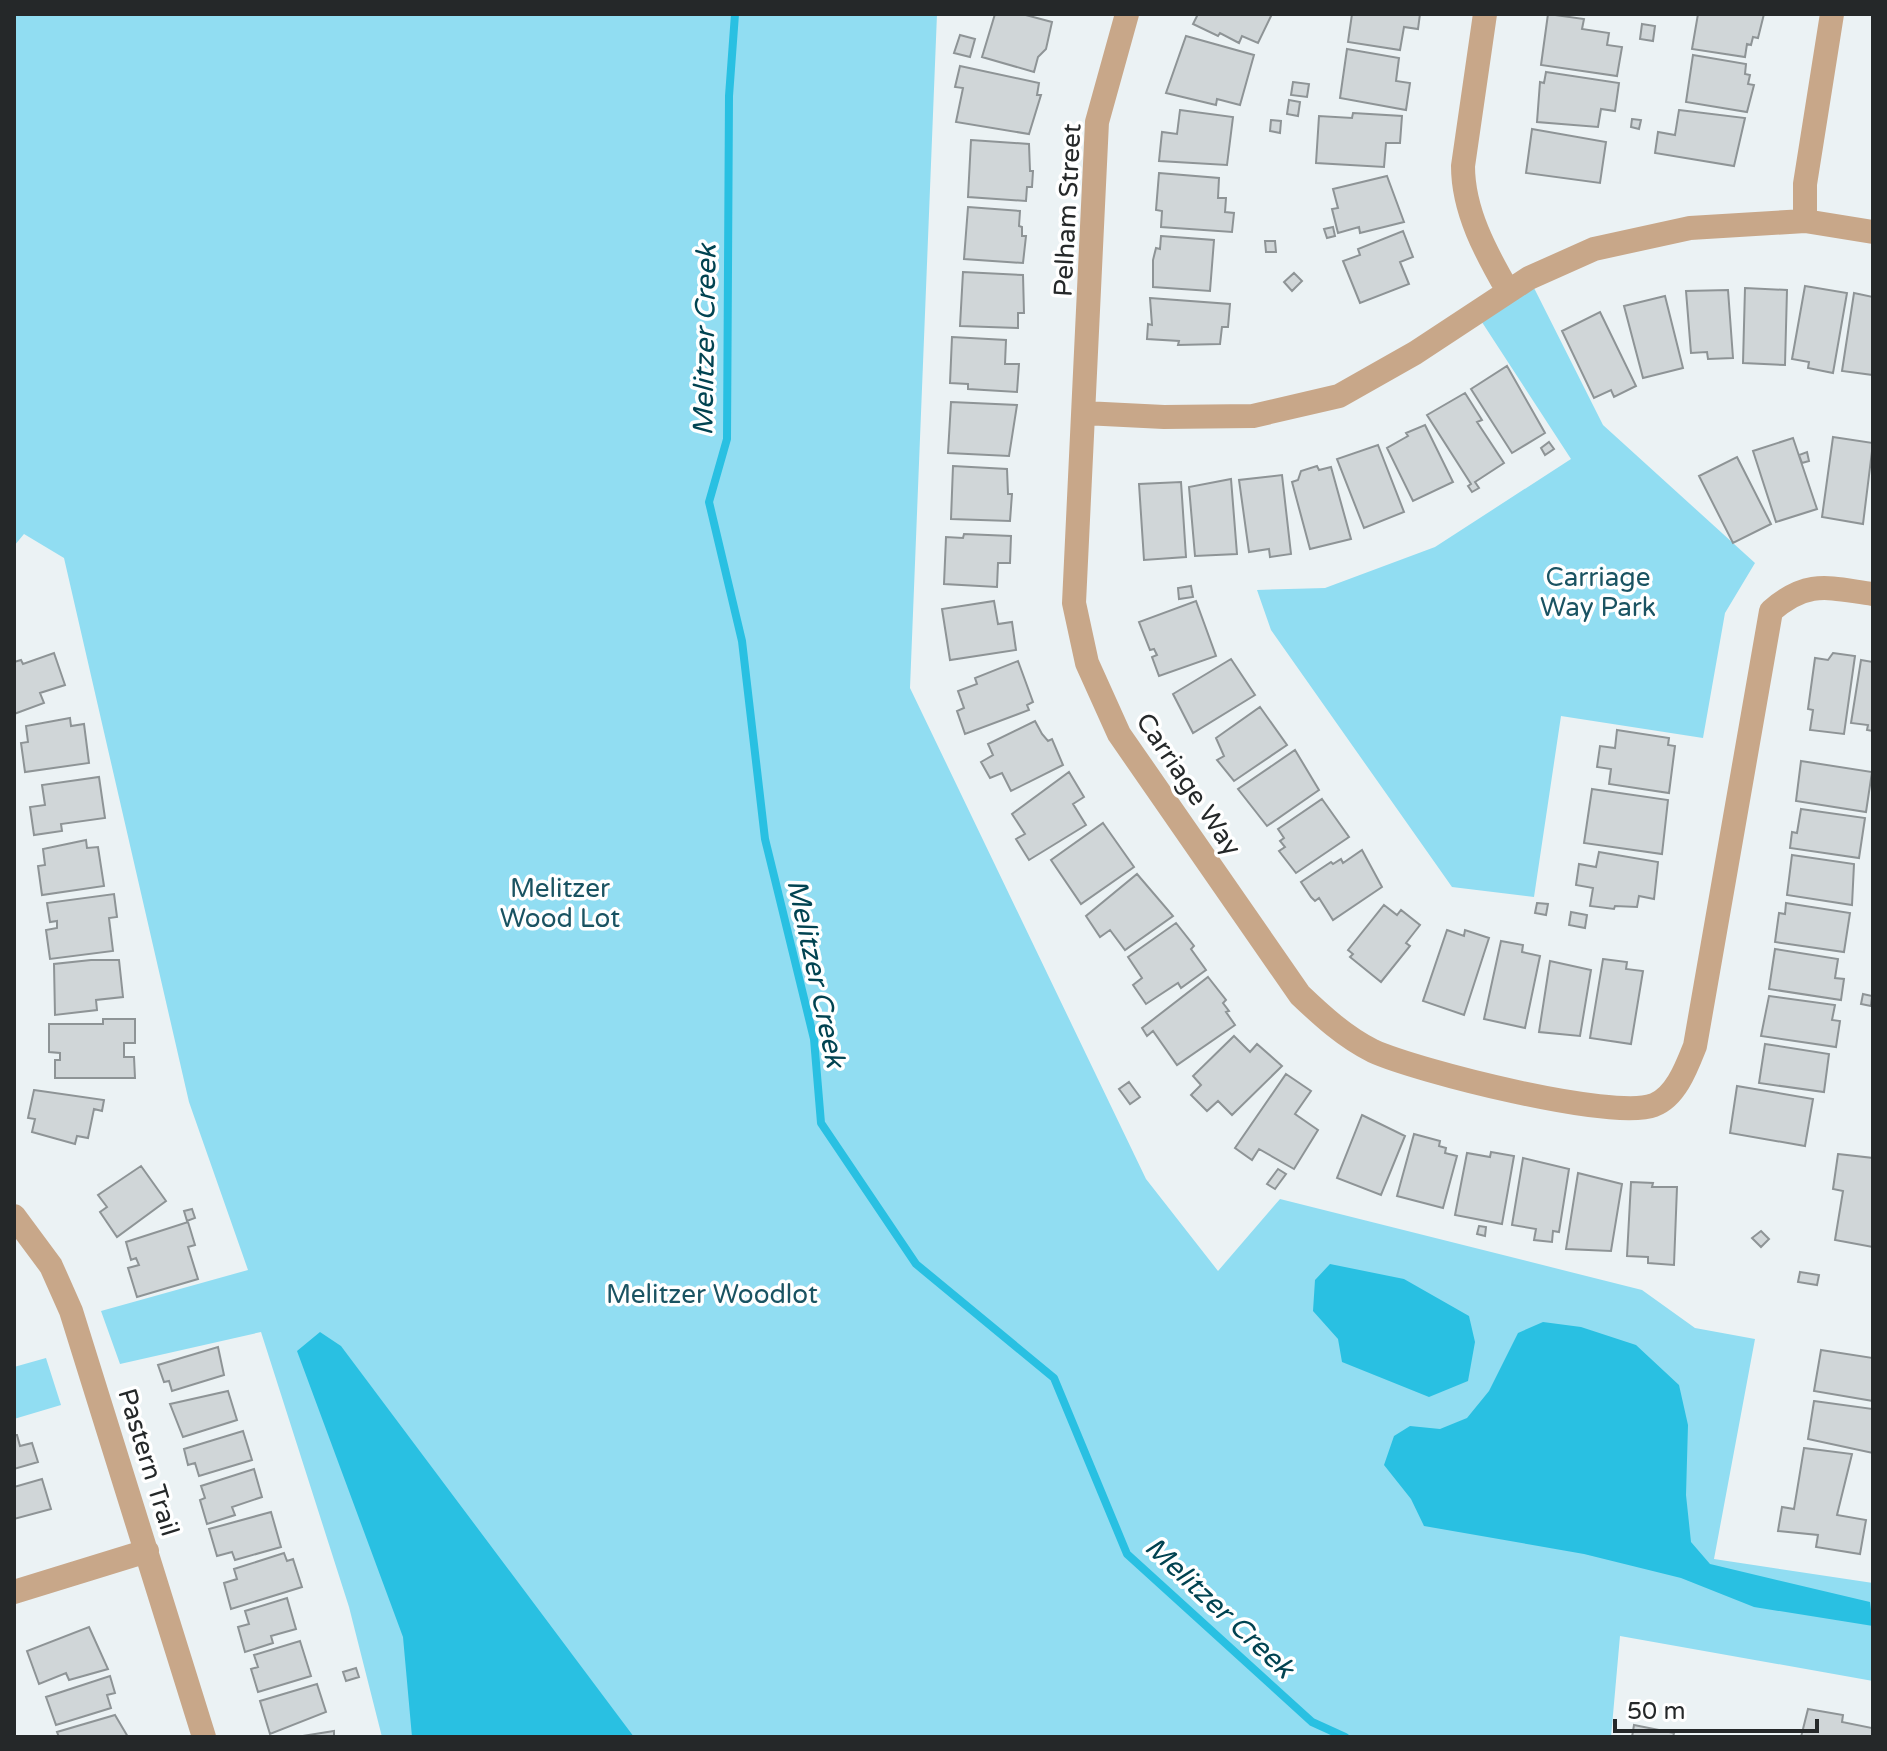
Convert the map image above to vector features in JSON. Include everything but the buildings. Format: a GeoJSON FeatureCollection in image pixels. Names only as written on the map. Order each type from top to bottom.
{"type":"FeatureCollection","features":[{"type":"Feature","properties":{"kind":"street","name":"Pelham Street"},"geometry":{"type":"LineString","coordinates":[[1084,413],[1097,122],[1127,14]]}},
{"type":"Feature","properties":{"kind":"street"},"geometry":{"type":"LineString","coordinates":[[1485,14],[1463,166],[1463,188],[1487,255],[1508,291]]}},
{"type":"Feature","properties":{"kind":"street"},"geometry":{"type":"LineString","coordinates":[[1805,221],[1805,184],[1832,14]]}},
{"type":"Feature","properties":{"kind":"street"},"geometry":{"type":"LineString","coordinates":[[1084,413],[1164,417],[1253,416],[1339,396],[1415,353],[1508,291],[1594,249],[1690,228],[1805,221],[1873,232]]}},
{"type":"Feature","properties":{"kind":"street","name":"Carriage Way"},"geometry":{"type":"LineString","coordinates":[[1084,413],[1074,603],[1087,663],[1119,734],[1300,995],[1330,1024],[1373,1051],[1459,1080],[1627,1111],[1657,1105],[1681,1079],[1695,1046],[1771,611],[1791,594],[1821,587],[1873,594]]}},
{"type":"Feature","properties":{"kind":"street","name":"Pastern Trail"},"geometry":{"type":"LineString","coordinates":[[14,1216],[51,1266],[71,1311],[204,1737]]}},
{"type":"Feature","properties":{"kind":"street"},"geometry":{"type":"LineString","coordinates":[[14,1592],[147,1551]]}},
{"type":"Feature","properties":{"kind":"green space","name":"Melitzer Woodlot"},"geometry":{"type":"Polygon","coordinates":[[[14,14],[937,14],[910,688],[1146,1179],[1218,1271],[1280,1199],[1642,1290],[1695,1328],[1755,1339],[1714,1559],[1873,1583],[1873,1681],[1620,1636],[1611,1737],[382,1737],[349,1607],[261,1332],[120,1364],[101,1311],[248,1270],[189,1102],[64,558],[24,534],[14,546],[14,14]]]}},
{"type":"Feature","properties":{"kind":"green space","name":"Carriage Way Park"},"geometry":{"type":"Polygon","coordinates":[[[1529,278],[1603,425],[1755,563],[1725,613],[1703,738],[1561,716],[1534,897],[1452,887],[1271,630],[1257,590],[1325,588],[1435,547],[1571,459],[1476,313],[1529,278]]]}},
{"type":"Feature","properties":{"kind":"green space"},"geometry":{"type":"Polygon","coordinates":[[[46,1358],[61,1405],[14,1419],[14,1367],[46,1358]]]}},
{"type":"Feature","properties":{"kind":"shaded area"},"geometry":{"type":"Polygon","coordinates":[[[1330,1264],[1404,1279],[1469,1316],[1475,1342],[1468,1381],[1429,1397],[1342,1362],[1338,1339],[1313,1311],[1315,1280],[1330,1264]]]}},
{"type":"Feature","properties":{"kind":"shaded area"},"geometry":{"type":"Polygon","coordinates":[[[1543,1322],[1581,1327],[1636,1345],[1679,1385],[1688,1425],[1686,1495],[1691,1542],[1710,1564],[1870,1602],[1873,1626],[1754,1607],[1681,1578],[1584,1554],[1424,1526],[1411,1499],[1384,1465],[1394,1436],[1410,1426],[1440,1429],[1467,1418],[1489,1391],[1518,1333],[1543,1322]]]}},
{"type":"Feature","properties":{"kind":"shaded area"},"geometry":{"type":"Polygon","coordinates":[[[320,1332],[341,1346],[634,1737],[412,1737],[403,1637],[297,1351],[320,1332]]]}},
{"type":"Feature","properties":{"kind":"waterway","name":"Melitzer Creek"},"geometry":{"type":"LineString","coordinates":[[735,14],[729,96],[727,439],[709,502],[742,641],[765,839],[814,1039],[821,1123],[916,1264],[1054,1378],[1127,1554],[1312,1722],[1345,1737]]}},
{"type":"Feature","properties":{"kind":"park label","name":"Melitzer Wood Lot"},"geometry":{"type":"Point","coordinates":[560,903]}}]}
